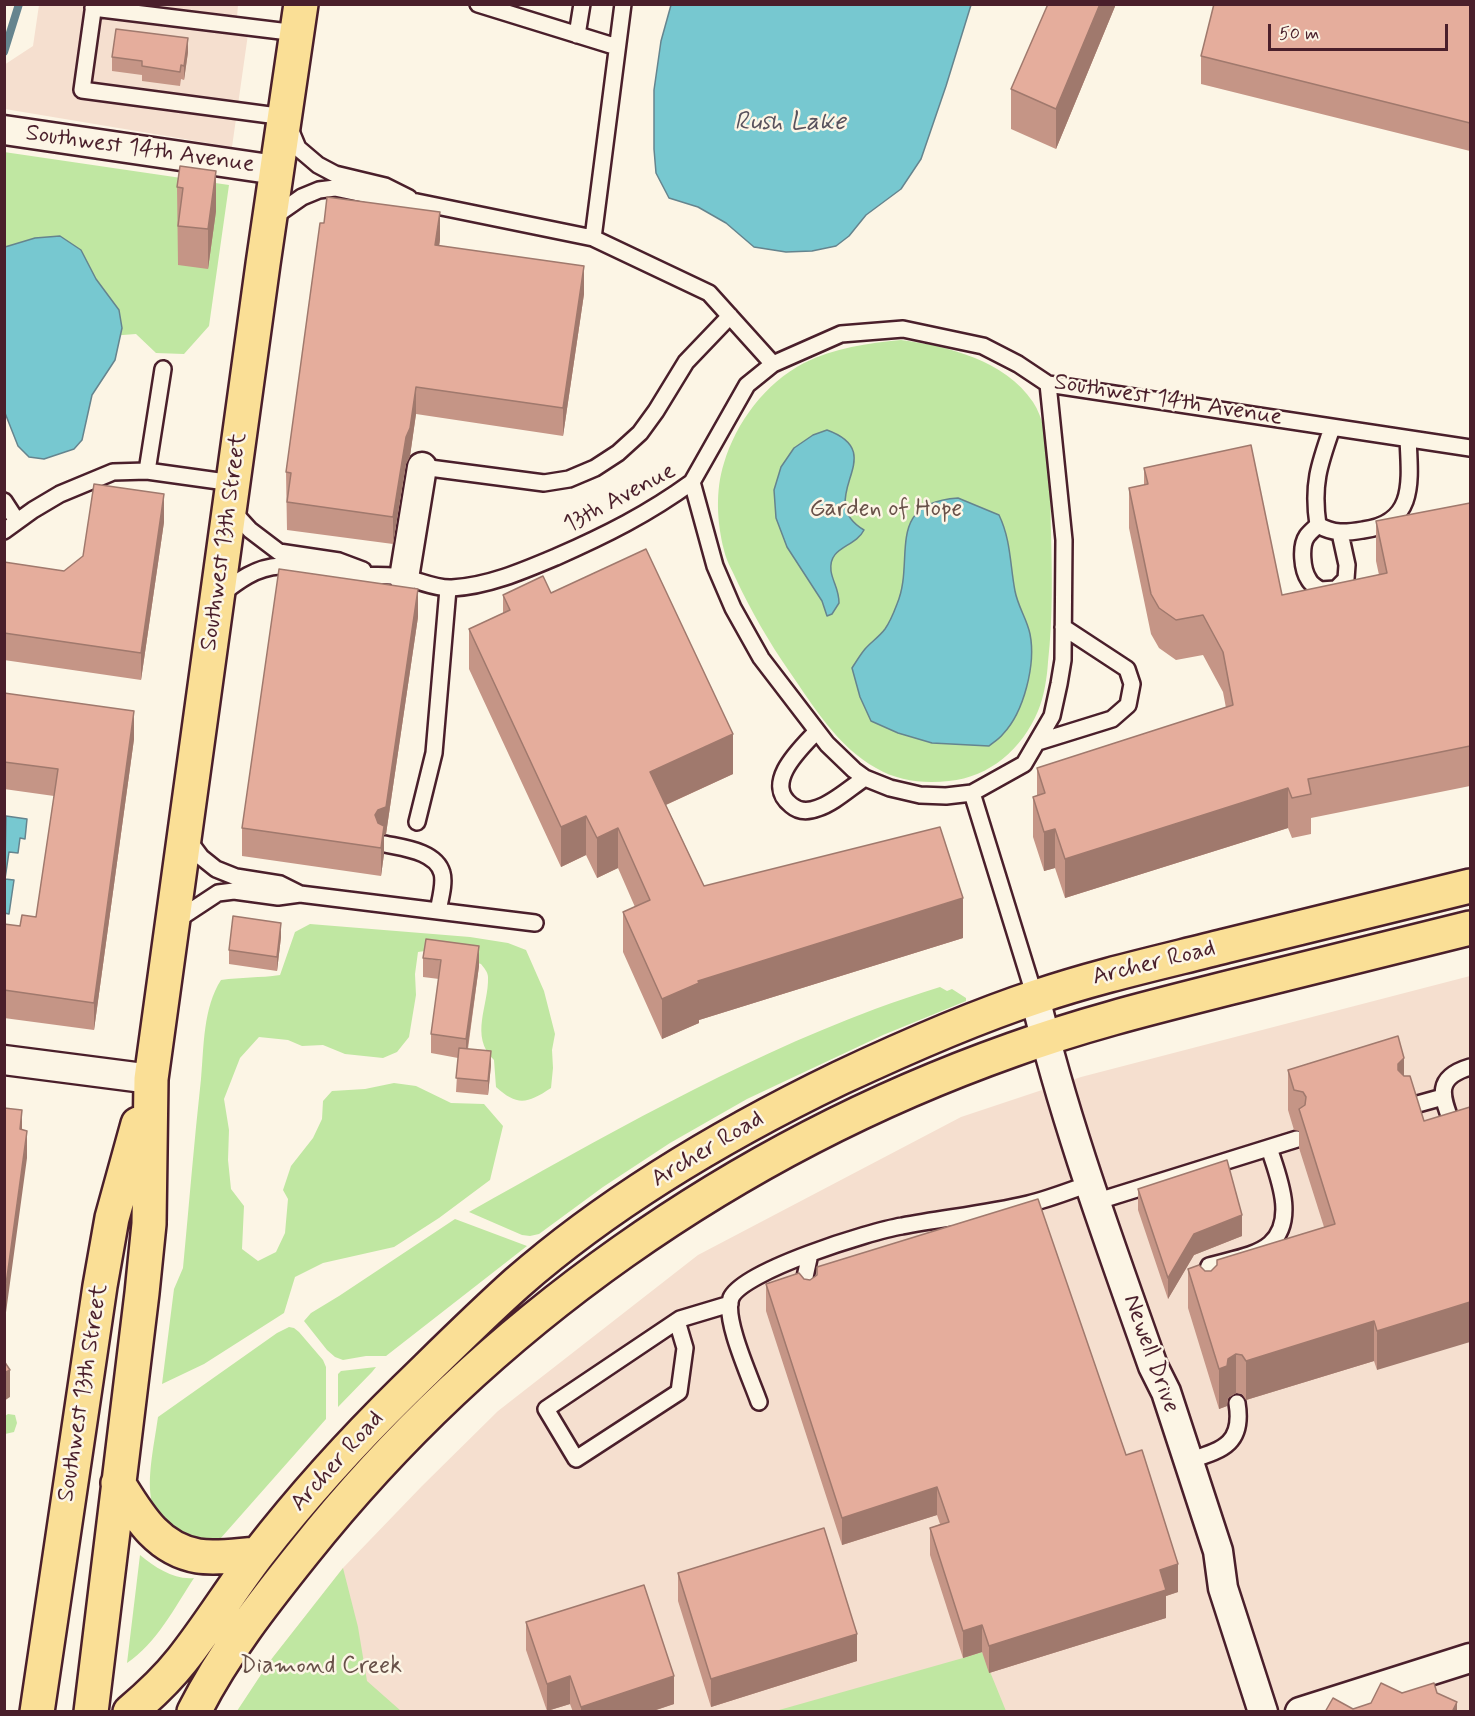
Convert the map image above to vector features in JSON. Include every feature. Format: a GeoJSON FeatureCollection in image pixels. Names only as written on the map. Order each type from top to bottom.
{"type":"FeatureCollection","features":[{"type":"Feature","properties":{"kind":"main road","name":"Southwest 13th Street"},"geometry":{"type":"LineString","coordinates":[[91,1712],[149,1224],[151,1079],[269,220],[299,19]]}},
{"type":"Feature","properties":{"kind":"main road","name":"Archer Road"},"geometry":{"type":"LineString","coordinates":[[130,1712],[181,1661],[258,1554],[354,1442],[518,1282],[588,1226],[654,1181],[729,1136],[878,1060],[1035,997],[1102,976],[1470,886]]}},
{"type":"Feature","properties":{"kind":"main road","name":"Archer Road"},"geometry":{"type":"LineString","coordinates":[[194,1705],[273,1591],[335,1512],[426,1415],[479,1365],[542,1312],[677,1214],[750,1170],[822,1132],[967,1066],[1108,1018],[1470,928]]}},
{"type":"Feature","properties":{"kind":"main road","name":"Southwest 13th Street"},"geometry":{"type":"LineString","coordinates":[[38,1712],[88,1364],[110,1230],[151,1079]]}},
{"type":"Feature","properties":{"kind":"main road"},"geometry":{"type":"LineString","coordinates":[[458,1339],[479,1365]]}},
{"type":"Feature","properties":{"kind":"main road"},"geometry":{"type":"LineString","coordinates":[[118,1483],[141,1520],[158,1538],[183,1552],[213,1557],[258,1554]]}},
{"type":"Feature","properties":{"kind":"street","name":"Southwest 14th Avenue"},"geometry":{"type":"LineString","coordinates":[[4,130],[276,170]]}},
{"type":"Feature","properties":{"kind":"street"},"geometry":{"type":"LineString","coordinates":[[405,578],[422,467]]}},
{"type":"Feature","properties":{"kind":"street","name":"Newell Drive"},"geometry":{"type":"LineString","coordinates":[[1035,997],[1045,1038],[1092,1193],[1153,1366],[1166,1392],[1218,1551],[1223,1587],[1263,1712]]}},
{"type":"Feature","properties":{"kind":"street"},"geometry":{"type":"LineString","coordinates":[[4,1060],[151,1079]]}},
{"type":"Feature","properties":{"kind":"street"},"geometry":{"type":"LineString","coordinates":[[1300,1712],[1470,1658]]}},
{"type":"Feature","properties":{"kind":"lane"},"geometry":{"type":"LineString","coordinates":[[478,4],[617,47]]}},
{"type":"Feature","properties":{"kind":"lane"},"geometry":{"type":"LineString","coordinates":[[577,35],[582,4]]}},
{"type":"Feature","properties":{"kind":"lane"},"geometry":{"type":"LineString","coordinates":[[593,238],[623,4]]}},
{"type":"Feature","properties":{"kind":"lane"},"geometry":{"type":"LineString","coordinates":[[299,19],[94,6],[82,90],[285,117],[298,148],[318,165],[335,174],[385,186],[417,202]]}},
{"type":"Feature","properties":{"kind":"lane"},"geometry":{"type":"LineString","coordinates":[[269,220],[302,197],[319,190],[335,188],[382,198],[417,202],[593,238],[709,293],[773,364]]}},
{"type":"Feature","properties":{"kind":"lane"},"geometry":{"type":"LineString","coordinates":[[422,467],[544,483],[569,479],[595,468],[618,453],[640,433],[657,411],[686,362],[730,316]]}},
{"type":"Feature","properties":{"kind":"lane","name":"Southwest 14th Avenue"},"geometry":{"type":"LineString","coordinates":[[692,482],[747,385],[773,364],[841,334],[903,329],[983,346],[1018,364],[1048,384],[1470,448]]}},
{"type":"Feature","properties":{"kind":"lane"},"geometry":{"type":"LineString","coordinates":[[147,471],[163,369]]}},
{"type":"Feature","properties":{"kind":"lane"},"geometry":{"type":"LineString","coordinates":[[1035,997],[972,793],[1024,764],[1052,716],[1063,660],[1065,540],[1048,384]]}},
{"type":"Feature","properties":{"kind":"lane"},"geometry":{"type":"LineString","coordinates":[[1318,525],[1314,494],[1316,478],[1332,428]]}},
{"type":"Feature","properties":{"kind":"lane"},"geometry":{"type":"LineString","coordinates":[[1318,525],[1329,531],[1340,533],[1374,528],[1389,523],[1398,514],[1405,501],[1408,485],[1408,439]]}},
{"type":"Feature","properties":{"kind":"lane"},"geometry":{"type":"LineString","coordinates":[[4,531],[60,494],[113,472],[147,471],[231,495]]}},
{"type":"Feature","properties":{"kind":"lane","name":"13th Avenue"},"geometry":{"type":"LineString","coordinates":[[231,495],[250,530],[279,552],[339,561],[372,573],[405,578],[448,589],[490,581],[528,569],[566,553],[641,517],[692,482],[715,566],[733,608],[761,658],[816,732],[839,758],[865,778],[890,788],[920,795],[946,796],[972,793]]}},
{"type":"Feature","properties":{"kind":"lane"},"geometry":{"type":"LineString","coordinates":[[4,501],[17,521]]}},
{"type":"Feature","properties":{"kind":"lane"},"geometry":{"type":"LineString","coordinates":[[1318,525],[1307,536],[1304,556],[1309,581],[1320,590],[1336,589],[1346,579],[1347,565],[1340,533]]}},
{"type":"Feature","properties":{"kind":"lane","name":"13th Avenue"},"geometry":{"type":"LineString","coordinates":[[217,598],[243,578],[264,568],[281,566],[338,575],[372,573]]}},
{"type":"Feature","properties":{"kind":"lane"},"geometry":{"type":"LineString","coordinates":[[417,822],[434,753],[448,589]]}},
{"type":"Feature","properties":{"kind":"lane"},"geometry":{"type":"LineString","coordinates":[[1038,742],[1112,719],[1128,705],[1132,684],[1127,669],[1063,627]]}},
{"type":"Feature","properties":{"kind":"lane"},"geometry":{"type":"LineString","coordinates":[[816,732],[795,756],[783,775],[781,788],[785,800],[795,808],[805,811],[820,808],[865,778]]}},
{"type":"Feature","properties":{"kind":"lane"},"geometry":{"type":"LineString","coordinates":[[184,833],[201,857],[216,869],[236,877],[280,884],[300,894]]}},
{"type":"Feature","properties":{"kind":"lane"},"geometry":{"type":"LineString","coordinates":[[385,844],[417,851],[434,860],[442,873],[438,911]]}},
{"type":"Feature","properties":{"kind":"lane"},"geometry":{"type":"LineString","coordinates":[[171,924],[218,893],[234,891],[278,897],[300,894],[535,923]]}},
{"type":"Feature","properties":{"kind":"lane"},"geometry":{"type":"LineString","coordinates":[[1470,1066],[1446,1078],[1443,1087],[1443,1097],[1453,1126],[1470,1129]]}},
{"type":"Feature","properties":{"kind":"lane"},"geometry":{"type":"LineString","coordinates":[[1407,1107],[1443,1097]]}},
{"type":"Feature","properties":{"kind":"lane"},"geometry":{"type":"LineString","coordinates":[[759,1402],[730,1322],[730,1304],[735,1292],[744,1283],[850,1239],[900,1226],[1092,1193],[1297,1140]]}},
{"type":"Feature","properties":{"kind":"lane"},"geometry":{"type":"LineString","coordinates":[[1208,1302],[1203,1284],[1209,1266],[1256,1252],[1269,1244],[1280,1232],[1284,1215],[1281,1187],[1269,1148]]}},
{"type":"Feature","properties":{"kind":"lane"},"geometry":{"type":"LineString","coordinates":[[808,1298],[805,1277],[810,1254]]}},
{"type":"Feature","properties":{"kind":"lane"},"geometry":{"type":"LineString","coordinates":[[677,1321],[685,1348],[680,1392],[576,1459],[546,1409],[677,1321],[730,1304]]}},
{"type":"Feature","properties":{"kind":"lane"},"geometry":{"type":"LineString","coordinates":[[1188,1461],[1219,1451],[1232,1440],[1240,1420],[1237,1403]]}},
{"type":"Feature","properties":{"kind":"shaded area"},"geometry":{"type":"Polygon","coordinates":[[[39,5],[238,5],[237,17],[250,20],[232,147],[5,109],[4,65],[33,46],[39,5]]]}},
{"type":"Feature","properties":{"kind":"shaded area"},"geometry":{"type":"Polygon","coordinates":[[[1470,976],[1470,1711],[237,1712],[270,1661],[343,1568],[422,1486],[498,1411],[698,1255],[961,1117],[1081,1077],[1470,976]]]}},
{"type":"Feature","properties":{"kind":"green space"},"geometry":{"type":"Polygon","coordinates":[[[4,152],[229,185],[209,326],[184,354],[156,353],[136,334],[83,338],[5,386],[4,152]]]}},
{"type":"Feature","properties":{"kind":"green space","name":"Garden of Hope"},"geometry":{"type":"Polygon","coordinates":[[[901,340],[956,351],[1007,375],[1033,402],[1044,430],[1049,464],[1052,596],[1048,668],[1042,700],[1031,725],[1014,749],[1003,759],[978,774],[949,781],[921,782],[902,779],[884,772],[849,749],[827,725],[767,638],[754,615],[726,557],[719,518],[719,485],[729,448],[744,419],[777,381],[804,363],[827,354],[851,347],[901,340]]]}},
{"type":"Feature","properties":{"kind":"green space"},"geometry":{"type":"Polygon","coordinates":[[[310,924],[470,937],[508,943],[526,950],[544,991],[555,1034],[552,1050],[551,1088],[529,1100],[522,1101],[510,1097],[496,1087],[494,1060],[487,1051],[481,1031],[488,988],[487,972],[481,964],[432,950],[418,952],[415,974],[416,995],[409,1037],[397,1052],[383,1058],[345,1054],[323,1045],[302,1046],[288,1040],[259,1037],[240,1058],[224,1099],[229,1130],[228,1160],[231,1189],[244,1206],[242,1249],[258,1261],[276,1252],[285,1233],[288,1199],[283,1190],[291,1166],[313,1138],[322,1119],[323,1101],[332,1091],[365,1089],[394,1083],[416,1086],[451,1103],[484,1104],[503,1126],[490,1180],[439,1218],[394,1247],[323,1263],[295,1277],[284,1313],[204,1364],[162,1384],[174,1289],[183,1268],[204,1041],[211,1003],[221,980],[280,975],[295,932],[310,924]]]}},
{"type":"Feature","properties":{"kind":"green space"},"geometry":{"type":"Polygon","coordinates":[[[940,987],[947,991],[952,989],[966,998],[966,1001],[883,1035],[747,1099],[670,1143],[603,1187],[539,1234],[522,1235],[469,1212],[618,1129],[719,1077],[822,1030],[940,987]]]}},
{"type":"Feature","properties":{"kind":"green space"},"geometry":{"type":"Polygon","coordinates":[[[455,1219],[527,1246],[386,1356],[366,1356],[343,1360],[327,1350],[304,1321],[311,1313],[455,1219]]]}},
{"type":"Feature","properties":{"kind":"green space"},"geometry":{"type":"Polygon","coordinates":[[[289,1327],[299,1332],[323,1360],[326,1367],[326,1419],[220,1539],[191,1537],[171,1529],[158,1517],[152,1502],[151,1463],[158,1417],[277,1333],[289,1327]]]}},
{"type":"Feature","properties":{"kind":"green space"},"geometry":{"type":"Polygon","coordinates":[[[376,1367],[338,1407],[338,1374],[341,1371],[376,1367]]]}},
{"type":"Feature","properties":{"kind":"green space"},"geometry":{"type":"Polygon","coordinates":[[[15,1415],[17,1423],[14,1432],[5,1434],[5,1416],[15,1415]]]}},
{"type":"Feature","properties":{"kind":"green space"},"geometry":{"type":"Polygon","coordinates":[[[140,1555],[166,1572],[179,1577],[194,1578],[156,1635],[127,1663],[140,1555]]]}},
{"type":"Feature","properties":{"kind":"green space","name":"Diamond Creek"},"geometry":{"type":"Polygon","coordinates":[[[343,1568],[358,1627],[367,1681],[401,1711],[237,1711],[270,1661],[343,1568]]]}},
{"type":"Feature","properties":{"kind":"green space"},"geometry":{"type":"Polygon","coordinates":[[[982,1652],[1006,1711],[772,1712],[963,1658],[982,1652]]]}},
{"type":"Feature","properties":{"kind":"water","name":"Rush Lake"},"geometry":{"type":"Polygon","coordinates":[[[671,4],[971,5],[921,159],[901,189],[866,215],[849,236],[836,246],[812,251],[786,252],[754,247],[726,223],[698,207],[669,198],[656,173],[654,90],[661,41],[671,4]]]}},
{"type":"Feature","properties":{"kind":"water"},"geometry":{"type":"Polygon","coordinates":[[[60,236],[81,250],[96,279],[119,310],[122,328],[115,360],[92,395],[82,440],[74,449],[44,459],[29,457],[18,446],[5,413],[5,247],[35,238],[60,236]]]}},
{"type":"Feature","properties":{"kind":"water"},"geometry":{"type":"Polygon","coordinates":[[[827,430],[845,440],[853,451],[854,464],[846,491],[845,504],[850,518],[864,530],[860,536],[838,552],[831,563],[839,603],[832,614],[827,616],[822,601],[787,547],[776,518],[774,490],[781,467],[794,448],[813,435],[827,430]]]}},
{"type":"Feature","properties":{"kind":"water"},"geometry":{"type":"Polygon","coordinates":[[[958,498],[999,515],[1008,543],[1016,597],[1030,634],[1030,673],[1022,701],[1010,725],[989,746],[932,743],[898,733],[871,721],[860,697],[852,668],[865,649],[885,629],[895,610],[902,587],[906,536],[911,522],[920,510],[935,502],[958,498]]]}},
{"type":"Feature","properties":{"kind":"water"},"geometry":{"type":"Polygon","coordinates":[[[6,816],[27,819],[25,839],[20,838],[18,853],[9,852],[5,879],[14,880],[9,914],[4,913],[6,816]]]}},
{"type":"Feature","properties":{"kind":"building"},"geometry":{"type":"Polygon","coordinates":[[[1048,4],[1100,4],[1056,109],[1011,89],[1048,4]]]}},
{"type":"Feature","properties":{"kind":"building"},"geometry":{"type":"Polygon","coordinates":[[[1214,4],[1470,4],[1470,123],[1201,56],[1214,4]]]}},
{"type":"Feature","properties":{"kind":"building"},"geometry":{"type":"Polygon","coordinates":[[[116,29],[188,38],[184,66],[181,65],[180,72],[142,66],[142,61],[112,57],[116,29]]]}},
{"type":"Feature","properties":{"kind":"building"},"geometry":{"type":"Polygon","coordinates":[[[180,166],[216,171],[208,229],[178,226],[183,188],[177,187],[180,166]]]}},
{"type":"Feature","properties":{"kind":"building"},"geometry":{"type":"Polygon","coordinates":[[[327,197],[440,212],[435,245],[584,266],[563,408],[416,387],[393,517],[287,502],[291,473],[286,472],[320,223],[324,223],[327,197]]]}},
{"type":"Feature","properties":{"kind":"building"},"geometry":{"type":"Polygon","coordinates":[[[1251,445],[1282,595],[1387,573],[1376,521],[1470,503],[1470,746],[1308,779],[1311,794],[1292,798],[1288,788],[1065,859],[1055,829],[1044,832],[1033,797],[1045,793],[1037,768],[1233,705],[1223,652],[1203,615],[1176,620],[1159,608],[1151,594],[1129,488],[1148,484],[1144,468],[1251,445]]]}},
{"type":"Feature","properties":{"kind":"building"},"geometry":{"type":"Polygon","coordinates":[[[94,484],[164,494],[141,653],[4,633],[4,562],[64,571],[83,556],[94,484]]]}},
{"type":"Feature","properties":{"kind":"building"},"geometry":{"type":"Polygon","coordinates":[[[646,549],[733,734],[650,772],[704,886],[940,827],[963,898],[698,981],[699,983],[662,999],[623,912],[650,900],[618,828],[597,838],[586,816],[561,827],[469,629],[510,610],[503,595],[543,576],[551,593],[646,549]]]}},
{"type":"Feature","properties":{"kind":"building"},"geometry":{"type":"Polygon","coordinates":[[[279,569],[418,589],[386,807],[378,810],[375,815],[378,823],[384,826],[381,848],[242,828],[279,569]]]}},
{"type":"Feature","properties":{"kind":"building"},"geometry":{"type":"Polygon","coordinates":[[[4,693],[134,711],[94,1003],[4,990],[4,924],[20,926],[22,915],[36,917],[58,769],[4,762],[4,693]]]}},
{"type":"Feature","properties":{"kind":"building"},"geometry":{"type":"Polygon","coordinates":[[[233,916],[281,923],[277,957],[229,950],[233,916]]]}},
{"type":"Feature","properties":{"kind":"building"},"geometry":{"type":"Polygon","coordinates":[[[426,939],[479,946],[466,1039],[431,1034],[441,960],[423,958],[426,939]]]}},
{"type":"Feature","properties":{"kind":"building"},"geometry":{"type":"Polygon","coordinates":[[[1398,1036],[1404,1058],[1398,1064],[1398,1070],[1404,1076],[1410,1076],[1424,1121],[1470,1107],[1470,1302],[1377,1331],[1374,1321],[1246,1361],[1242,1355],[1236,1354],[1228,1359],[1227,1366],[1219,1369],[1188,1269],[1199,1265],[1205,1271],[1211,1271],[1217,1265],[1217,1260],[1335,1224],[1299,1109],[1305,1105],[1306,1097],[1303,1092],[1294,1090],[1288,1070],[1398,1036]]]}},
{"type":"Feature","properties":{"kind":"building"},"geometry":{"type":"Polygon","coordinates":[[[459,1048],[491,1051],[488,1081],[456,1078],[459,1048]]]}},
{"type":"Feature","properties":{"kind":"building"},"geometry":{"type":"Polygon","coordinates":[[[4,1108],[22,1110],[20,1129],[27,1131],[4,1299],[4,1108]]]}},
{"type":"Feature","properties":{"kind":"building"},"geometry":{"type":"Polygon","coordinates":[[[1227,1160],[1242,1215],[1194,1234],[1168,1278],[1138,1189],[1227,1160]]]}},
{"type":"Feature","properties":{"kind":"building"},"geometry":{"type":"Polygon","coordinates":[[[1038,1199],[1126,1455],[1142,1450],[1178,1564],[1160,1570],[1166,1590],[989,1646],[982,1625],[963,1631],[930,1528],[949,1522],[937,1487],[842,1518],[766,1284],[799,1273],[804,1279],[810,1280],[817,1275],[817,1267],[1038,1199]]]}},
{"type":"Feature","properties":{"kind":"building"},"geometry":{"type":"Polygon","coordinates":[[[4,1361],[10,1370],[4,1373],[4,1361]]]}},
{"type":"Feature","properties":{"kind":"building"},"geometry":{"type":"Polygon","coordinates":[[[824,1528],[857,1634],[711,1679],[678,1573],[824,1528]]]}},
{"type":"Feature","properties":{"kind":"building"},"geometry":{"type":"Polygon","coordinates":[[[644,1585],[674,1676],[581,1707],[570,1676],[547,1684],[526,1622],[644,1585]]]}},
{"type":"Feature","properties":{"kind":"building"},"geometry":{"type":"Polygon","coordinates":[[[1381,1683],[1402,1693],[1434,1683],[1437,1693],[1457,1702],[1452,1712],[1325,1712],[1333,1698],[1353,1709],[1371,1703],[1381,1683]]]}},
{"type":"Feature","properties":{"kind":"waterway"},"geometry":{"type":"LineString","coordinates":[[4,52],[19,4]]}}]}
